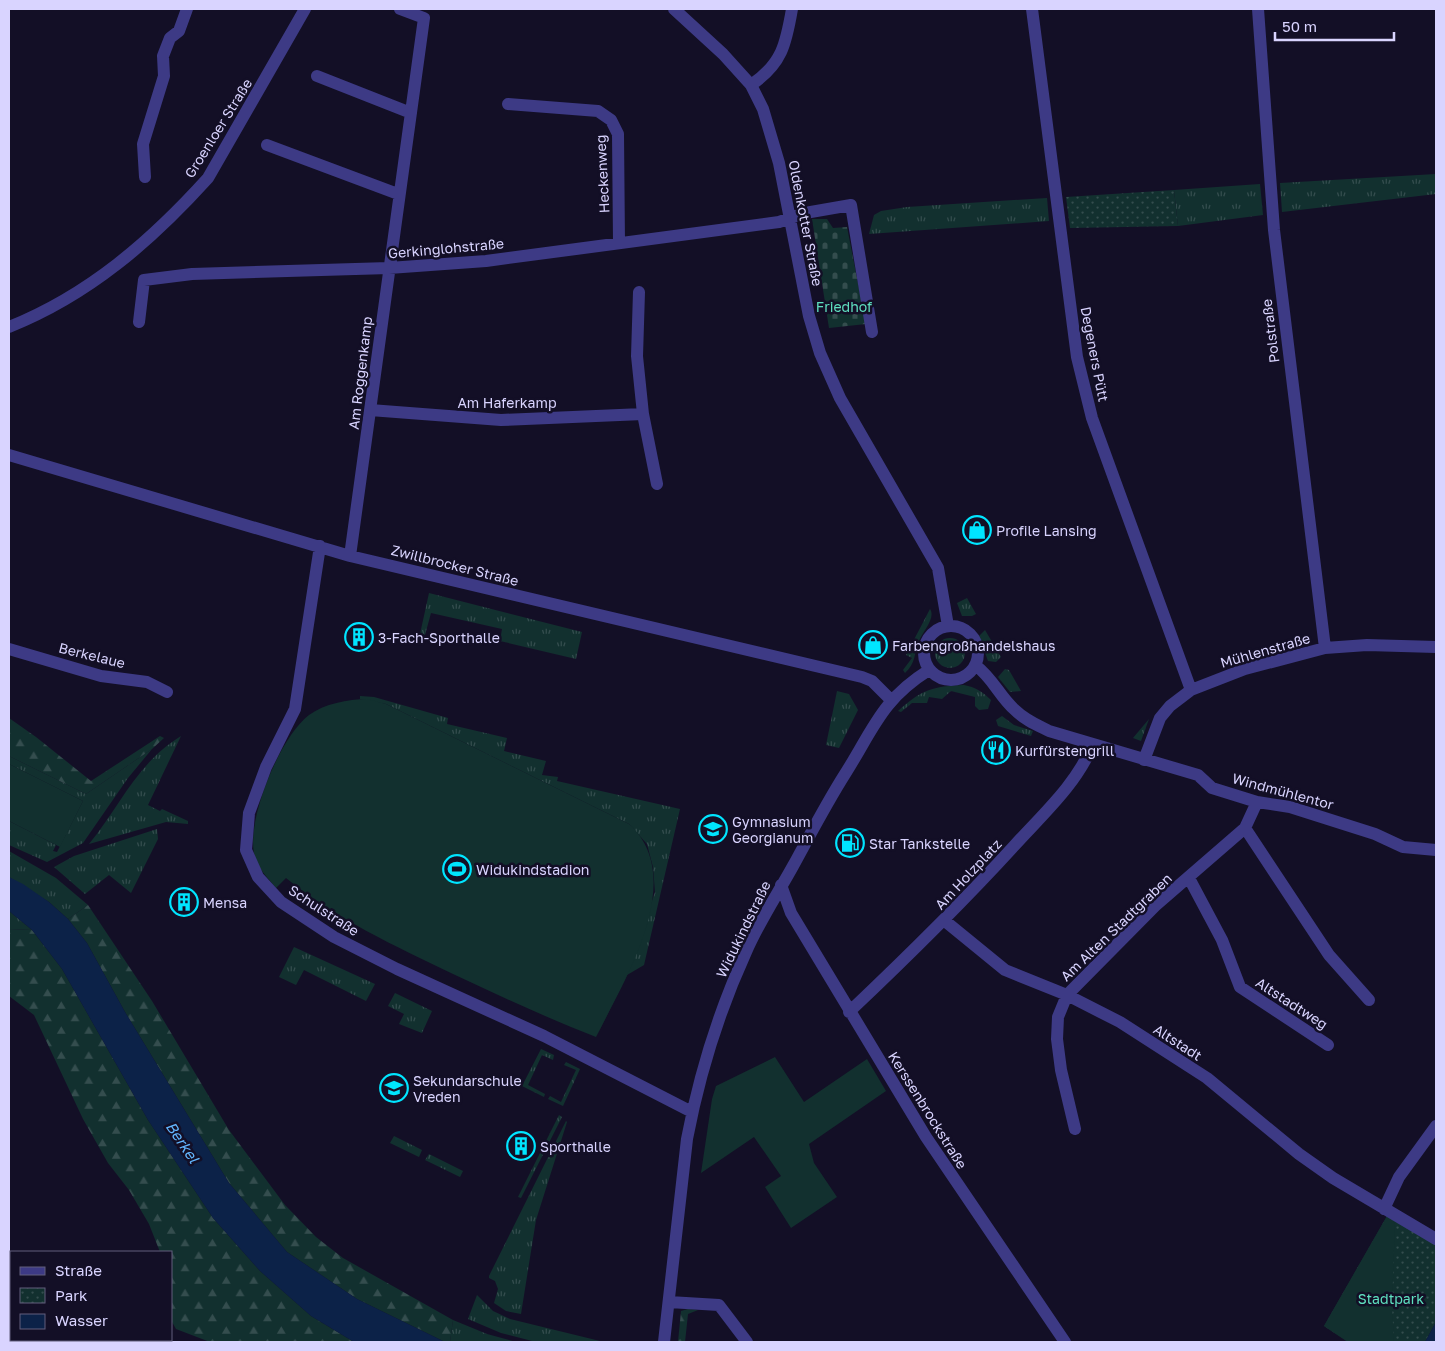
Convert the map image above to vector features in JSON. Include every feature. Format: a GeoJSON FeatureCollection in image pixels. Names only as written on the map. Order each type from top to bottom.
{"type":"FeatureCollection","features":[{"type":"Feature","properties":{"kind":"street"},"geometry":{"type":"LineString","coordinates":[[145,177],[143,144],[164,76],[164,56],[170,38],[179,31],[187,9]]}},
{"type":"Feature","properties":{"kind":"street","name":"Groenloer Straße"},"geometry":{"type":"LineString","coordinates":[[9,327],[55,305],[99,279],[136,251],[188,200],[208,178],[306,9]]}},
{"type":"Feature","properties":{"kind":"street","name":"Am Roggenkamp"},"geometry":{"type":"LineString","coordinates":[[350,556],[398,194],[424,18],[400,9]]}},
{"type":"Feature","properties":{"kind":"street","name":"Oldenkotter Straße"},"geometry":{"type":"LineString","coordinates":[[674,9],[723,54],[751,85],[771,130],[809,316],[820,353],[840,398],[938,568],[948,626]]}},
{"type":"Feature","properties":{"kind":"street"},"geometry":{"type":"LineString","coordinates":[[751,85],[767,74],[780,58],[788,35],[792,9]]}},
{"type":"Feature","properties":{"kind":"street","name":"Degeners Pütt"},"geometry":{"type":"LineString","coordinates":[[1032,9],[1072,324],[1083,386],[1092,418],[1191,690]]}},
{"type":"Feature","properties":{"kind":"street","name":"Polstraße"},"geometry":{"type":"LineString","coordinates":[[1258,9],[1275,240],[1325,648]]}},
{"type":"Feature","properties":{"kind":"street"},"geometry":{"type":"LineString","coordinates":[[316,76],[411,113]]}},
{"type":"Feature","properties":{"kind":"street","name":"Heckenweg"},"geometry":{"type":"LineString","coordinates":[[508,104],[598,111],[611,120],[618,134],[619,242]]}},
{"type":"Feature","properties":{"kind":"street"},"geometry":{"type":"LineString","coordinates":[[267,145],[398,194]]}},
{"type":"Feature","properties":{"kind":"street","name":"Gerkinglohstraße"},"geometry":{"type":"LineString","coordinates":[[139,322],[144,280],[192,274],[388,268],[486,261],[779,222],[851,205],[872,332]]}},
{"type":"Feature","properties":{"kind":"street"},"geometry":{"type":"LineString","coordinates":[[639,292],[636,356],[643,414],[656,484]]}},
{"type":"Feature","properties":{"kind":"street","name":"Am Haferkamp"},"geometry":{"type":"LineString","coordinates":[[370,410],[501,420],[643,414]]}},
{"type":"Feature","properties":{"kind":"street","name":"Zwillbrocker Straße"},"geometry":{"type":"LineString","coordinates":[[9,455],[350,556],[862,677],[872,681],[891,700]]}},
{"type":"Feature","properties":{"kind":"street","name":"Schulstraße"},"geometry":{"type":"LineString","coordinates":[[320,546],[316,582],[295,709],[266,767],[249,813],[246,850],[258,877],[281,902],[334,937],[397,969],[544,1036],[692,1112]]}},
{"type":"Feature","properties":{"kind":"street"},"geometry":{"type":"LineString","coordinates":[[948,626],[964,630],[971,635],[978,650],[975,665],[964,677],[950,681],[935,676],[929,670],[923,652],[925,643],[931,634],[948,626]]}},
{"type":"Feature","properties":{"kind":"street","name":"Mühlenstraße"},"geometry":{"type":"LineString","coordinates":[[1144,760],[1160,718],[1170,706],[1191,690],[1245,669],[1325,648],[1368,645],[1436,647]]}},
{"type":"Feature","properties":{"kind":"street","name":"Berkelaue"},"geometry":{"type":"LineString","coordinates":[[9,648],[102,676],[147,682],[167,692]]}},
{"type":"Feature","properties":{"kind":"street","name":"Windmühlentor"},"geometry":{"type":"LineString","coordinates":[[975,665],[987,674],[1012,707],[1028,720],[1049,731],[1144,760],[1160,762],[1198,775],[1212,788],[1257,802],[1290,807],[1375,834],[1403,847],[1436,850]]}},
{"type":"Feature","properties":{"kind":"street","name":"Widukindstraße"},"geometry":{"type":"LineString","coordinates":[[664,1342],[687,1139],[692,1112],[716,1028],[734,980],[746,951],[781,885],[870,729],[891,700],[929,670]]}},
{"type":"Feature","properties":{"kind":"street","name":"Am Holzplatz"},"geometry":{"type":"LineString","coordinates":[[850,1012],[945,921],[1074,778],[1093,744]]}},
{"type":"Feature","properties":{"kind":"street","name":"Am Alten Stadtgraben"},"geometry":{"type":"LineString","coordinates":[[1075,1129],[1061,1070],[1057,1039],[1058,1017],[1067,995],[1155,906],[1245,828],[1257,802]]}},
{"type":"Feature","properties":{"kind":"street"},"geometry":{"type":"LineString","coordinates":[[1245,828],[1329,956],[1369,1000]]}},
{"type":"Feature","properties":{"kind":"street","name":"Altstadtweg"},"geometry":{"type":"LineString","coordinates":[[1189,878],[1222,940],[1240,987],[1328,1045]]}},
{"type":"Feature","properties":{"kind":"street","name":"Kerssenbrockstraße"},"geometry":{"type":"LineString","coordinates":[[781,885],[791,913],[926,1137],[1065,1342]]}},
{"type":"Feature","properties":{"kind":"street","name":"Altstadt"},"geometry":{"type":"LineString","coordinates":[[945,921],[1005,970],[1067,995],[1120,1022],[1207,1078],[1299,1154],[1384,1209],[1436,1239]]}},
{"type":"Feature","properties":{"kind":"street"},"geometry":{"type":"LineString","coordinates":[[1384,1209],[1399,1177],[1436,1126]]}},
{"type":"Feature","properties":{"kind":"street"},"geometry":{"type":"LineString","coordinates":[[669,1302],[719,1305],[747,1342]]}},
{"type":"Feature","properties":{"kind":"green space"},"geometry":{"type":"Polygon","coordinates":[[[1436,174],[1436,194],[1282,212],[1280,183],[1436,174]]]}},
{"type":"Feature","properties":{"kind":"green space"},"geometry":{"type":"Polygon","coordinates":[[[1260,184],[1263,215],[1178,226],[1174,190],[1260,184]]]}},
{"type":"Feature","properties":{"kind":"green space"},"geometry":{"type":"Polygon","coordinates":[[[1174,190],[1178,226],[1070,228],[1066,197],[1174,190]]]}},
{"type":"Feature","properties":{"kind":"green space"},"geometry":{"type":"Polygon","coordinates":[[[1047,198],[1049,221],[869,234],[874,215],[881,211],[907,207],[1047,198]]]}},
{"type":"Feature","properties":{"kind":"green space","name":"Friedhof"},"geometry":{"type":"Polygon","coordinates":[[[812,219],[827,219],[833,228],[847,227],[866,324],[829,328],[812,219]]]}},
{"type":"Feature","properties":{"kind":"green space"},"geometry":{"type":"Polygon","coordinates":[[[429,593],[582,632],[576,659],[500,641],[502,629],[431,613],[425,635],[420,634],[429,593]]]}},
{"type":"Feature","properties":{"kind":"green space"},"geometry":{"type":"Polygon","coordinates":[[[967,598],[976,614],[962,616],[957,603],[967,598]]]}},
{"type":"Feature","properties":{"kind":"green space"},"geometry":{"type":"Polygon","coordinates":[[[930,609],[930,620],[919,641],[911,665],[905,673],[903,670],[912,658],[906,655],[930,609]]]}},
{"type":"Feature","properties":{"kind":"green space"},"geometry":{"type":"Polygon","coordinates":[[[985,630],[1001,657],[996,662],[988,661],[979,636],[985,630]]]}},
{"type":"Feature","properties":{"kind":"green space"},"geometry":{"type":"Polygon","coordinates":[[[950,638],[960,643],[965,653],[960,663],[950,668],[940,663],[935,653],[940,643],[950,638]]]}},
{"type":"Feature","properties":{"kind":"green space"},"geometry":{"type":"Polygon","coordinates":[[[1005,669],[1009,670],[1021,691],[1010,692],[998,677],[1005,669]]]}},
{"type":"Feature","properties":{"kind":"green space"},"geometry":{"type":"Polygon","coordinates":[[[964,685],[979,690],[991,700],[988,709],[979,710],[975,706],[975,697],[951,691],[942,699],[929,697],[927,703],[912,703],[901,712],[898,711],[928,690],[964,685]]]}},
{"type":"Feature","properties":{"kind":"green space"},"geometry":{"type":"Polygon","coordinates":[[[837,691],[849,694],[858,710],[839,748],[826,745],[837,691]]]}},
{"type":"Feature","properties":{"kind":"green space"},"geometry":{"type":"Polygon","coordinates":[[[360,696],[374,697],[448,718],[447,724],[507,738],[504,751],[546,761],[542,775],[558,777],[557,781],[680,809],[644,965],[627,975],[596,1037],[640,937],[655,892],[653,867],[647,844],[629,824],[386,704],[360,699],[360,696]]]}},
{"type":"Feature","properties":{"kind":"green space","name":"Widukindstadion"},"geometry":{"type":"Polygon","coordinates":[[[367,699],[386,704],[629,824],[646,846],[653,872],[652,900],[646,930],[635,959],[596,1037],[506,999],[388,942],[325,906],[286,878],[276,888],[260,868],[254,853],[253,838],[256,820],[268,779],[287,741],[298,726],[315,711],[336,703],[367,699]]]}},
{"type":"Feature","properties":{"kind":"green space"},"geometry":{"type":"Polygon","coordinates":[[[1002,716],[1014,725],[1033,731],[1031,736],[998,726],[996,720],[1002,716]]]}},
{"type":"Feature","properties":{"kind":"green space"},"geometry":{"type":"Polygon","coordinates":[[[9,718],[91,781],[160,736],[164,738],[152,749],[86,794],[9,756],[9,718]]]}},
{"type":"Feature","properties":{"kind":"green space"},"geometry":{"type":"Polygon","coordinates":[[[1149,719],[1141,741],[1133,738],[1149,719]]]}},
{"type":"Feature","properties":{"kind":"green space"},"geometry":{"type":"Polygon","coordinates":[[[181,736],[148,805],[188,821],[188,824],[166,822],[89,844],[130,786],[152,759],[181,736]]]}},
{"type":"Feature","properties":{"kind":"green space"},"geometry":{"type":"Polygon","coordinates":[[[152,749],[128,778],[83,843],[47,862],[9,845],[9,821],[56,845],[53,851],[57,852],[83,801],[9,764],[9,756],[86,794],[152,749]]]}},
{"type":"Feature","properties":{"kind":"green space"},"geometry":{"type":"Polygon","coordinates":[[[9,764],[83,801],[60,847],[9,821],[9,764]]]}},
{"type":"Feature","properties":{"kind":"green space"},"geometry":{"type":"Polygon","coordinates":[[[157,829],[158,839],[131,893],[109,875],[85,894],[54,867],[74,856],[157,829]]]}},
{"type":"Feature","properties":{"kind":"green space"},"geometry":{"type":"Polygon","coordinates":[[[9,851],[56,878],[88,905],[68,919],[49,902],[9,877],[9,851]]]}},
{"type":"Feature","properties":{"kind":"green space"},"geometry":{"type":"Polygon","coordinates":[[[88,905],[152,1001],[229,1130],[285,1205],[316,1237],[343,1258],[453,1320],[450,1342],[445,1342],[357,1299],[287,1252],[229,1183],[125,1012],[87,943],[68,919],[88,905]]]}},
{"type":"Feature","properties":{"kind":"green space"},"geometry":{"type":"Polygon","coordinates":[[[9,911],[32,930],[9,929],[9,911]]]}},
{"type":"Feature","properties":{"kind":"green space"},"geometry":{"type":"Polygon","coordinates":[[[9,929],[32,930],[62,969],[148,1120],[213,1218],[260,1271],[311,1316],[354,1342],[210,1342],[176,1329],[172,1322],[172,1251],[160,1251],[149,1224],[129,1190],[108,1163],[83,1119],[34,1015],[9,996],[9,929]]]}},
{"type":"Feature","properties":{"kind":"green space"},"geometry":{"type":"Polygon","coordinates":[[[294,947],[375,984],[366,1001],[304,970],[296,985],[279,977],[294,947]]]}},
{"type":"Feature","properties":{"kind":"green space"},"geometry":{"type":"Polygon","coordinates":[[[395,993],[432,1011],[422,1033],[399,1024],[404,1014],[388,1006],[395,993]]]}},
{"type":"Feature","properties":{"kind":"green space"},"geometry":{"type":"Polygon","coordinates":[[[541,1049],[554,1055],[553,1060],[542,1055],[528,1085],[545,1094],[544,1097],[522,1086],[541,1049]]]}},
{"type":"Feature","properties":{"kind":"green space"},"geometry":{"type":"Polygon","coordinates":[[[775,1057],[804,1102],[867,1059],[886,1091],[809,1144],[814,1163],[837,1197],[791,1228],[765,1187],[781,1176],[754,1137],[701,1173],[712,1099],[716,1086],[775,1057]]]}},
{"type":"Feature","properties":{"kind":"green space"},"geometry":{"type":"Polygon","coordinates":[[[566,1062],[580,1069],[563,1106],[548,1099],[550,1096],[561,1102],[576,1070],[564,1065],[566,1062]]]}},
{"type":"Feature","properties":{"kind":"green space"},"geometry":{"type":"Polygon","coordinates":[[[559,1115],[562,1117],[521,1198],[518,1197],[559,1115]]]}},
{"type":"Feature","properties":{"kind":"green space"},"geometry":{"type":"Polygon","coordinates":[[[566,1121],[536,1220],[521,1314],[506,1311],[494,1303],[498,1289],[495,1281],[489,1278],[489,1276],[566,1121]]]}},
{"type":"Feature","properties":{"kind":"green space"},"geometry":{"type":"Polygon","coordinates":[[[394,1136],[422,1150],[419,1157],[390,1143],[394,1136]]]}},
{"type":"Feature","properties":{"kind":"green space"},"geometry":{"type":"Polygon","coordinates":[[[429,1154],[463,1171],[460,1177],[425,1160],[429,1154]]]}},
{"type":"Feature","properties":{"kind":"green space","name":"Stadtpark"},"geometry":{"type":"Polygon","coordinates":[[[1387,1216],[1436,1244],[1436,1322],[1425,1342],[1348,1342],[1324,1326],[1387,1216]]]}},
{"type":"Feature","properties":{"kind":"green space"},"geometry":{"type":"Polygon","coordinates":[[[1387,1216],[1395,1221],[1392,1307],[1394,1342],[1348,1342],[1324,1326],[1387,1216]]]}},
{"type":"Feature","properties":{"kind":"green space"},"geometry":{"type":"Polygon","coordinates":[[[477,1295],[493,1311],[510,1319],[604,1342],[536,1342],[501,1333],[468,1319],[477,1295]]]}},
{"type":"Feature","properties":{"kind":"green space"},"geometry":{"type":"Polygon","coordinates":[[[688,1309],[698,1310],[688,1314],[685,1342],[678,1342],[681,1311],[688,1309]]]}},
{"type":"Feature","properties":{"kind":"green space"},"geometry":{"type":"Polygon","coordinates":[[[453,1320],[487,1334],[516,1342],[450,1342],[453,1320]]]}},
{"type":"Feature","properties":{"kind":"water","name":"Berkel"},"geometry":{"type":"Polygon","coordinates":[[[9,877],[49,902],[68,919],[87,943],[125,1012],[229,1183],[287,1252],[357,1299],[445,1342],[354,1342],[311,1316],[260,1271],[213,1218],[148,1120],[62,969],[32,930],[9,911],[9,877]]]}},
{"type":"Feature","properties":{"kind":"water"},"geometry":{"type":"Polygon","coordinates":[[[1436,1322],[1436,1342],[1425,1342],[1436,1322]]]}},
{"type":"Feature","properties":{"kind":"place","name":"Profile Lansing"},"geometry":{"type":"Point","coordinates":[977,530]}},
{"type":"Feature","properties":{"kind":"place","name":"3-Fach-Sporthalle"},"geometry":{"type":"Point","coordinates":[359,637]}},
{"type":"Feature","properties":{"kind":"place","name":"Farbengroßhandelshaus"},"geometry":{"type":"Point","coordinates":[873,645]}},
{"type":"Feature","properties":{"kind":"place","name":"Kurfürstengrill"},"geometry":{"type":"Point","coordinates":[996,750]}},
{"type":"Feature","properties":{"kind":"place","name":"Gymnasium Georgianum"},"geometry":{"type":"Point","coordinates":[713,829]}},
{"type":"Feature","properties":{"kind":"place","name":"Star Tankstelle"},"geometry":{"type":"Point","coordinates":[850,843]}},
{"type":"Feature","properties":{"kind":"place","name":"Widukindstadion"},"geometry":{"type":"Point","coordinates":[457,869]}},
{"type":"Feature","properties":{"kind":"place","name":"Mensa"},"geometry":{"type":"Point","coordinates":[184,902]}},
{"type":"Feature","properties":{"kind":"place","name":"Sekundarschule Vreden"},"geometry":{"type":"Point","coordinates":[394,1088]}},
{"type":"Feature","properties":{"kind":"place","name":"Sporthalle"},"geometry":{"type":"Point","coordinates":[521,1146]}}]}
